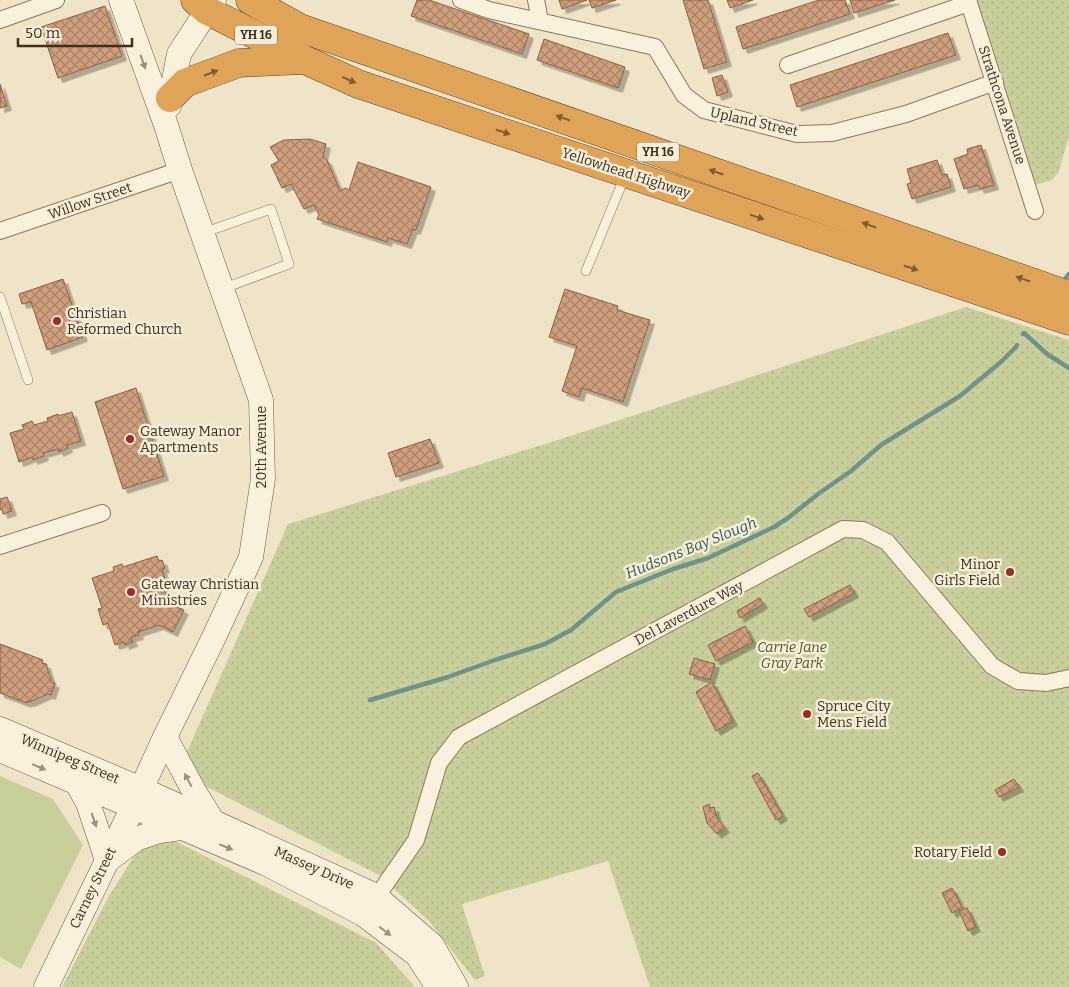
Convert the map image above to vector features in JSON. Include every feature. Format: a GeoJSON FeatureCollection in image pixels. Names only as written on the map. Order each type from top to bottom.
{"type":"FeatureCollection","features":[{"type":"Feature","properties":{"kind":"highway","name":"YH 16"},"geometry":{"type":"LineString","coordinates":[[250,0],[300,28],[1069,295]]}},
{"type":"Feature","properties":{"kind":"highway","name":"Yellowhead Highway"},"geometry":{"type":"LineString","coordinates":[[205,3],[305,60],[358,84],[1069,320]]}},
{"type":"Feature","properties":{"kind":"highway"},"geometry":{"type":"LineString","coordinates":[[170,98],[185,84],[239,63],[305,60]]}},
{"type":"Feature","properties":{"kind":"street"},"geometry":{"type":"LineString","coordinates":[[0,20],[23,6],[56,0]]}},
{"type":"Feature","properties":{"kind":"street","name":"20th Avenue"},"geometry":{"type":"LineString","coordinates":[[121,0],[261,400],[263,479],[251,557],[137,798]]}},
{"type":"Feature","properties":{"kind":"street","name":"Upland Street"},"geometry":{"type":"LineString","coordinates":[[461,0],[491,5],[540,21],[655,47],[684,95],[704,110],[797,134],[832,133],[887,119],[995,82]]}},
{"type":"Feature","properties":{"kind":"street"},"geometry":{"type":"LineString","coordinates":[[536,0],[540,21]]}},
{"type":"Feature","properties":{"kind":"street"},"geometry":{"type":"LineString","coordinates":[[788,65],[969,2]]}},
{"type":"Feature","properties":{"kind":"street","name":"Strathcona Avenue"},"geometry":{"type":"LineString","coordinates":[[969,2],[1035,211]]}},
{"type":"Feature","properties":{"kind":"street","name":"20th Avenue"},"geometry":{"type":"LineString","coordinates":[[166,125],[179,54],[205,3]]}},
{"type":"Feature","properties":{"kind":"street","name":"Willow Street"},"geometry":{"type":"LineString","coordinates":[[0,231],[180,170]]}},
{"type":"Feature","properties":{"kind":"street"},"geometry":{"type":"LineString","coordinates":[[0,546],[102,513]]}},
{"type":"Feature","properties":{"kind":"street","name":"Del Laverdure Way"},"geometry":{"type":"LineString","coordinates":[[370,906],[416,840],[439,763],[459,737],[843,530],[864,530],[887,542],[992,666],[1018,681],[1046,683],[1069,678]]}},
{"type":"Feature","properties":{"kind":"street","name":"Winnipeg Street"},"geometry":{"type":"LineString","coordinates":[[0,729],[137,798]]}},
{"type":"Feature","properties":{"kind":"street"},"geometry":{"type":"LineString","coordinates":[[165,737],[194,791],[214,822]]}},
{"type":"Feature","properties":{"kind":"street","name":"Winnipeg Street"},"geometry":{"type":"LineString","coordinates":[[0,750],[77,783],[137,798]]}},
{"type":"Feature","properties":{"kind":"street"},"geometry":{"type":"LineString","coordinates":[[77,783],[88,803],[107,860],[136,839],[159,831],[181,828]]}},
{"type":"Feature","properties":{"kind":"street","name":"Massey Drive"},"geometry":{"type":"LineString","coordinates":[[137,798],[181,828],[370,906],[417,956],[438,987]]}},
{"type":"Feature","properties":{"kind":"street","name":"Massey Drive"},"geometry":{"type":"LineString","coordinates":[[137,798],[214,822],[370,906],[432,945],[456,987]]}},
{"type":"Feature","properties":{"kind":"street","name":"Carney Street"},"geometry":{"type":"LineString","coordinates":[[46,987],[137,798]]}},
{"type":"Feature","properties":{"kind":"lane"},"geometry":{"type":"LineString","coordinates":[[586,271],[626,173]]}},
{"type":"Feature","properties":{"kind":"lane"},"geometry":{"type":"LineString","coordinates":[[202,234],[271,209],[289,264],[222,289]]}},
{"type":"Feature","properties":{"kind":"lane"},"geometry":{"type":"LineString","coordinates":[[0,297],[28,380]]}},
{"type":"Feature","properties":{"kind":"green space"},"geometry":{"type":"Polygon","coordinates":[[[969,0],[1069,0],[1069,136],[1059,171],[1052,180],[1032,186],[969,0]]]}},
{"type":"Feature","properties":{"kind":"green space","name":"Carrie Jane Gray Park"},"geometry":{"type":"Polygon","coordinates":[[[966,307],[1069,340],[1069,987],[650,987],[608,861],[462,904],[485,976],[475,980],[428,920],[379,875],[178,772],[288,524],[561,439],[966,307]]]}},
{"type":"Feature","properties":{"kind":"green space"},"geometry":{"type":"Polygon","coordinates":[[[0,776],[53,799],[83,845],[21,969],[0,957],[0,776]]]}},
{"type":"Feature","properties":{"kind":"green space"},"geometry":{"type":"Polygon","coordinates":[[[173,840],[376,943],[415,987],[62,987],[109,896],[138,850],[173,840]]]}},
{"type":"Feature","properties":{"kind":"building"},"geometry":{"type":"Polygon","coordinates":[[[417,0],[429,0],[529,34],[522,54],[411,16],[417,0]]]}},
{"type":"Feature","properties":{"kind":"building"},"geometry":{"type":"Polygon","coordinates":[[[559,0],[587,0],[562,9],[559,0]]]}},
{"type":"Feature","properties":{"kind":"building"},"geometry":{"type":"Polygon","coordinates":[[[589,0],[616,0],[592,8],[589,0]]]}},
{"type":"Feature","properties":{"kind":"building"},"geometry":{"type":"Polygon","coordinates":[[[683,0],[708,0],[727,62],[704,69],[683,0]]]}},
{"type":"Feature","properties":{"kind":"building"},"geometry":{"type":"Polygon","coordinates":[[[727,0],[753,0],[730,8],[727,0]]]}},
{"type":"Feature","properties":{"kind":"building"},"geometry":{"type":"Polygon","coordinates":[[[819,0],[845,0],[850,14],[743,49],[736,27],[819,0]]]}},
{"type":"Feature","properties":{"kind":"building"},"geometry":{"type":"Polygon","coordinates":[[[850,0],[895,0],[854,13],[850,0]]]}},
{"type":"Feature","properties":{"kind":"building"},"geometry":{"type":"Polygon","coordinates":[[[105,6],[122,56],[58,78],[41,27],[105,6]]]}},
{"type":"Feature","properties":{"kind":"building"},"geometry":{"type":"Polygon","coordinates":[[[948,33],[956,55],[797,107],[790,85],[948,33]]]}},
{"type":"Feature","properties":{"kind":"building"},"geometry":{"type":"Polygon","coordinates":[[[544,39],[625,67],[618,88],[537,60],[544,39]]]}},
{"type":"Feature","properties":{"kind":"building"},"geometry":{"type":"Polygon","coordinates":[[[722,75],[728,92],[717,96],[712,78],[722,75]]]}},
{"type":"Feature","properties":{"kind":"building"},"geometry":{"type":"Polygon","coordinates":[[[0,84],[7,106],[0,108],[0,84]]]}},
{"type":"Feature","properties":{"kind":"building"},"geometry":{"type":"Polygon","coordinates":[[[310,139],[326,144],[323,157],[327,160],[340,191],[345,188],[349,190],[358,162],[431,187],[416,230],[413,229],[407,244],[388,238],[387,242],[317,219],[319,215],[314,205],[304,209],[291,184],[282,188],[271,165],[279,161],[270,147],[284,140],[310,139]]]}},
{"type":"Feature","properties":{"kind":"building"},"geometry":{"type":"Polygon","coordinates":[[[981,145],[994,185],[980,189],[978,185],[964,189],[954,159],[968,154],[967,149],[981,145]]]}},
{"type":"Feature","properties":{"kind":"building"},"geometry":{"type":"Polygon","coordinates":[[[937,160],[942,175],[947,174],[951,187],[912,199],[907,184],[911,183],[907,169],[937,160]]]}},
{"type":"Feature","properties":{"kind":"building","name":"Christian Reformed Church"},"geometry":{"type":"Polygon","coordinates":[[[63,279],[83,337],[47,350],[31,302],[22,304],[19,294],[63,279]]]}},
{"type":"Feature","properties":{"kind":"building"},"geometry":{"type":"Polygon","coordinates":[[[565,289],[618,306],[617,310],[650,320],[623,402],[582,388],[579,397],[562,391],[577,346],[549,337],[565,289]]]}},
{"type":"Feature","properties":{"kind":"building","name":"Gateway Manor Apartments"},"geometry":{"type":"Polygon","coordinates":[[[136,388],[164,476],[123,489],[95,402],[136,388]]]}},
{"type":"Feature","properties":{"kind":"building"},"geometry":{"type":"Polygon","coordinates":[[[72,412],[81,441],[67,445],[68,448],[59,452],[58,449],[43,453],[44,456],[33,460],[33,457],[19,462],[10,433],[24,429],[22,425],[32,421],[34,425],[48,421],[47,418],[58,414],[58,416],[72,412]]]}},
{"type":"Feature","properties":{"kind":"building"},"geometry":{"type":"Polygon","coordinates":[[[430,439],[439,463],[396,477],[388,453],[430,439]]]}},
{"type":"Feature","properties":{"kind":"building"},"geometry":{"type":"Polygon","coordinates":[[[7,497],[12,511],[3,514],[2,509],[0,510],[0,499],[7,497]]]}},
{"type":"Feature","properties":{"kind":"building","name":"Gateway Christian Ministries"},"geometry":{"type":"Polygon","coordinates":[[[157,556],[159,561],[162,560],[165,568],[162,569],[165,580],[161,581],[169,603],[184,610],[173,632],[159,625],[138,632],[139,635],[131,637],[133,642],[125,645],[124,642],[115,645],[108,623],[103,625],[98,609],[102,608],[92,578],[114,571],[113,567],[122,564],[123,567],[157,556]]]}},
{"type":"Feature","properties":{"kind":"building"},"geometry":{"type":"Polygon","coordinates":[[[850,585],[854,593],[809,617],[804,609],[850,585]]]}},
{"type":"Feature","properties":{"kind":"building"},"geometry":{"type":"Polygon","coordinates":[[[760,598],[763,604],[740,618],[737,611],[760,598]]]}},
{"type":"Feature","properties":{"kind":"building"},"geometry":{"type":"Polygon","coordinates":[[[745,626],[753,642],[716,661],[708,645],[745,626]]]}},
{"type":"Feature","properties":{"kind":"building"},"geometry":{"type":"Polygon","coordinates":[[[0,644],[43,660],[42,663],[46,664],[52,683],[55,683],[51,695],[48,694],[30,702],[27,701],[27,703],[0,693],[0,644]]]}},
{"type":"Feature","properties":{"kind":"building"},"geometry":{"type":"Polygon","coordinates":[[[694,658],[715,664],[710,680],[689,674],[694,658]]]}},
{"type":"Feature","properties":{"kind":"building"},"geometry":{"type":"Polygon","coordinates":[[[712,682],[733,721],[716,731],[696,692],[712,682]]]}},
{"type":"Feature","properties":{"kind":"building"},"geometry":{"type":"Polygon","coordinates":[[[758,773],[783,816],[776,820],[752,776],[758,773]]]}},
{"type":"Feature","properties":{"kind":"building"},"geometry":{"type":"Polygon","coordinates":[[[1014,779],[1019,787],[999,797],[995,790],[1014,779]]]}},
{"type":"Feature","properties":{"kind":"building"},"geometry":{"type":"Polygon","coordinates":[[[709,804],[710,808],[714,807],[717,818],[725,828],[717,834],[707,823],[703,807],[709,804]]]}},
{"type":"Feature","properties":{"kind":"building"},"geometry":{"type":"Polygon","coordinates":[[[952,888],[962,907],[952,913],[942,893],[952,888]]]}},
{"type":"Feature","properties":{"kind":"building"},"geometry":{"type":"Polygon","coordinates":[[[967,908],[976,927],[968,931],[959,911],[967,908]]]}},
{"type":"Feature","properties":{"kind":"waterway","name":"Hudsons Bay Slough"},"geometry":{"type":"LineString","coordinates":[[1062,283],[1069,274]]}},
{"type":"Feature","properties":{"kind":"waterway"},"geometry":{"type":"LineString","coordinates":[[1023,334],[1047,354],[1069,368]]}},
{"type":"Feature","properties":{"kind":"waterway","name":"Hudsons Bay Slough"},"geometry":{"type":"LineString","coordinates":[[370,700],[448,677],[545,644],[571,630],[616,592],[673,569],[708,558],[774,527],[851,471],[881,445],[960,396],[1002,361],[1017,345]]}},
{"type":"Feature","properties":{"kind":"place","name":"Christian Reformed Church"},"geometry":{"type":"Point","coordinates":[57,321]}},
{"type":"Feature","properties":{"kind":"place","name":"Gateway Manor Apartments"},"geometry":{"type":"Point","coordinates":[130,439]}},
{"type":"Feature","properties":{"kind":"place","name":"Minor Girls Field"},"geometry":{"type":"Point","coordinates":[1010,572]}},
{"type":"Feature","properties":{"kind":"place","name":"Gateway Christian Ministries"},"geometry":{"type":"Point","coordinates":[131,592]}},
{"type":"Feature","properties":{"kind":"place","name":"Spruce City Mens Field"},"geometry":{"type":"Point","coordinates":[807,714]}},
{"type":"Feature","properties":{"kind":"place","name":"Rotary Field"},"geometry":{"type":"Point","coordinates":[1002,852]}}]}
